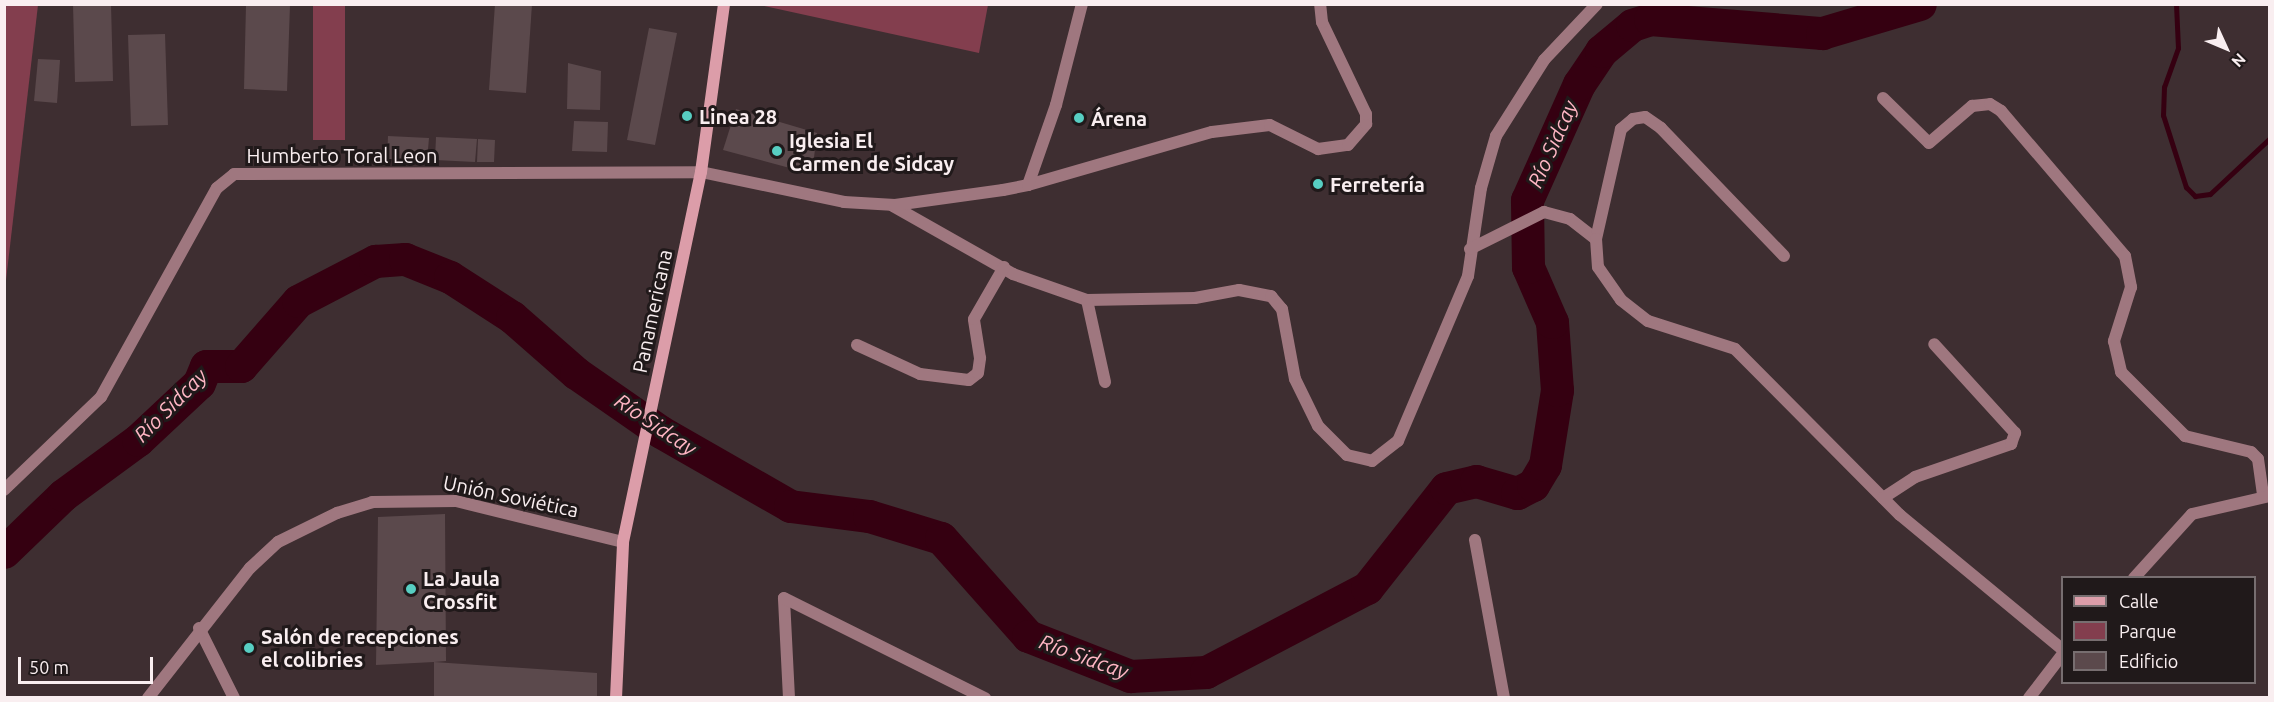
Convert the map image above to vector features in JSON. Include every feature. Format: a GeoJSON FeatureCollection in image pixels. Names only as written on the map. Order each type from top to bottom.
{"type":"FeatureCollection","features":[{"type":"Feature","properties":{"kind":"main road","name":"Panamericana"},"geometry":{"type":"LineString","coordinates":[[616,698],[623,542],[700,172],[723,4]]}},
{"type":"Feature","properties":{"kind":"street"},"geometry":{"type":"LineString","coordinates":[[1028,185],[1056,105],[1082,4]]}},
{"type":"Feature","properties":{"kind":"street"},"geometry":{"type":"LineString","coordinates":[[891,205],[1028,185],[1212,132],[1270,125],[1317,149],[1348,145],[1366,124],[1366,114],[1326,32],[1320,4]]}},
{"type":"Feature","properties":{"kind":"street"},"geometry":{"type":"LineString","coordinates":[[891,205],[1004,267],[1087,300],[1195,298],[1239,290],[1271,297],[1282,309],[1295,379],[1318,426],[1347,455],[1372,461],[1398,441],[1467,276],[1470,249],[1496,136],[1544,60],[1597,4]]}},
{"type":"Feature","properties":{"kind":"street"},"geometry":{"type":"LineString","coordinates":[[1883,98],[1929,143],[1972,106],[1990,104],[2001,111],[2125,256],[2131,286],[2114,341],[2121,372],[2185,436],[2251,452],[2258,459],[2266,496],[2192,514],[2136,576]]}},
{"type":"Feature","properties":{"kind":"street"},"geometry":{"type":"LineString","coordinates":[[1784,256],[1661,128],[1645,117],[1633,118],[1621,129],[1596,239],[1598,267],[1621,300],[1648,321],[1735,349],[1883,498],[2061,648]]}},
{"type":"Feature","properties":{"kind":"street","name":"Humberto Toral Leon"},"geometry":{"type":"LineString","coordinates":[[4,490],[105,390],[217,188],[234,174],[700,172],[844,202],[891,205]]}},
{"type":"Feature","properties":{"kind":"street"},"geometry":{"type":"LineString","coordinates":[[1470,249],[1544,212],[1570,219],[1596,239]]}},
{"type":"Feature","properties":{"kind":"street"},"geometry":{"type":"LineString","coordinates":[[857,345],[920,374],[969,380],[978,373],[980,358],[974,319],[1004,267]]}},
{"type":"Feature","properties":{"kind":"street"},"geometry":{"type":"LineString","coordinates":[[1087,300],[1105,382]]}},
{"type":"Feature","properties":{"kind":"street"},"geometry":{"type":"LineString","coordinates":[[1883,498],[1915,477],[2011,444],[2015,433],[1934,344]]}},
{"type":"Feature","properties":{"kind":"street","name":"Unión Soviética"},"geometry":{"type":"LineString","coordinates":[[148,698],[199,628],[278,542],[372,502],[456,501],[623,542]]}},
{"type":"Feature","properties":{"kind":"street"},"geometry":{"type":"LineString","coordinates":[[1475,540],[1504,698]]}},
{"type":"Feature","properties":{"kind":"street"},"geometry":{"type":"LineString","coordinates":[[789,698],[784,598],[984,698]]}},
{"type":"Feature","properties":{"kind":"street"},"geometry":{"type":"LineString","coordinates":[[199,628],[234,698]]}},
{"type":"Feature","properties":{"kind":"street"},"geometry":{"type":"LineString","coordinates":[[2029,698],[2061,656]]}},
{"type":"Feature","properties":{"kind":"green space"},"geometry":{"type":"Polygon","coordinates":[[[760,4],[988,5],[979,53],[760,4]]]}},
{"type":"Feature","properties":{"kind":"green space"},"geometry":{"type":"Polygon","coordinates":[[[4,5],[38,5],[5,289],[4,5]]]}},
{"type":"Feature","properties":{"kind":"green space"},"geometry":{"type":"Polygon","coordinates":[[[313,5],[345,5],[345,140],[313,140],[313,5]]]}},
{"type":"Feature","properties":{"kind":"building"},"geometry":{"type":"Polygon","coordinates":[[[73,4],[111,4],[113,81],[75,82],[73,4]]]}},
{"type":"Feature","properties":{"kind":"building"},"geometry":{"type":"Polygon","coordinates":[[[495,4],[532,4],[526,93],[489,90],[495,4]]]}},
{"type":"Feature","properties":{"kind":"building"},"geometry":{"type":"Polygon","coordinates":[[[246,5],[290,5],[287,91],[244,89],[246,5]]]}},
{"type":"Feature","properties":{"kind":"building"},"geometry":{"type":"Polygon","coordinates":[[[649,28],[677,33],[655,145],[627,140],[649,28]]]}},
{"type":"Feature","properties":{"kind":"building"},"geometry":{"type":"Polygon","coordinates":[[[165,34],[168,125],[131,126],[128,35],[165,34]]]}},
{"type":"Feature","properties":{"kind":"building"},"geometry":{"type":"Polygon","coordinates":[[[38,59],[60,60],[57,103],[34,101],[38,59]]]}},
{"type":"Feature","properties":{"kind":"building"},"geometry":{"type":"Polygon","coordinates":[[[568,63],[601,71],[600,110],[567,109],[568,63]]]}},
{"type":"Feature","properties":{"kind":"building"},"geometry":{"type":"Polygon","coordinates":[[[736,109],[817,133],[812,174],[723,150],[736,109]]]}},
{"type":"Feature","properties":{"kind":"building"},"geometry":{"type":"Polygon","coordinates":[[[574,121],[608,122],[607,152],[572,151],[574,121]]]}},
{"type":"Feature","properties":{"kind":"building"},"geometry":{"type":"Polygon","coordinates":[[[388,136],[429,138],[427,161],[387,159],[388,136]]]}},
{"type":"Feature","properties":{"kind":"building"},"geometry":{"type":"Polygon","coordinates":[[[436,137],[477,139],[475,162],[435,160],[436,137]]]}},
{"type":"Feature","properties":{"kind":"building"},"geometry":{"type":"Polygon","coordinates":[[[478,139],[495,140],[494,162],[477,162],[478,139]]]}},
{"type":"Feature","properties":{"kind":"building","name":"La Jaula Crossfit"},"geometry":{"type":"Polygon","coordinates":[[[445,514],[446,661],[376,665],[378,517],[445,514]]]}},
{"type":"Feature","properties":{"kind":"building"},"geometry":{"type":"Polygon","coordinates":[[[434,662],[597,673],[597,698],[434,698],[434,662]]]}},
{"type":"Feature","properties":{"kind":"waterway","name":"Río Sidcay"},"geometry":{"type":"LineString","coordinates":[[4,552],[63,495],[138,440],[199,383],[206,366],[241,366],[298,301],[375,261],[405,259],[450,277],[512,317],[576,373],[661,432],[790,506],[869,516],[941,538],[1028,636],[1130,676],[1206,672],[1367,588],[1446,488],[1476,481],[1517,493],[1533,485],[1545,465],[1557,390],[1552,322],[1528,267],[1527,200],[1579,84],[1601,51],[1632,25],[1650,19],[1822,33],[1920,4]]}},
{"type":"Feature","properties":{"kind":"waterway"},"geometry":{"type":"LineString","coordinates":[[2176,4],[2178,48],[2164,87],[2163,115],[2186,187],[2195,196],[2210,194],[2270,138]]}},
{"type":"Feature","properties":{"kind":"place","name":"Linea 28"},"geometry":{"type":"Point","coordinates":[687,116]}},
{"type":"Feature","properties":{"kind":"place","name":"Árena"},"geometry":{"type":"Point","coordinates":[1079,118]}},
{"type":"Feature","properties":{"kind":"place","name":"Iglesia El Carmen de Sidcay"},"geometry":{"type":"Point","coordinates":[777,151]}},
{"type":"Feature","properties":{"kind":"place","name":"Ferretería"},"geometry":{"type":"Point","coordinates":[1318,184]}},
{"type":"Feature","properties":{"kind":"place","name":"La Jaula Crossfit"},"geometry":{"type":"Point","coordinates":[411,589]}},
{"type":"Feature","properties":{"kind":"place","name":"Salón de recepciones el colibries"},"geometry":{"type":"Point","coordinates":[249,648]}}]}
